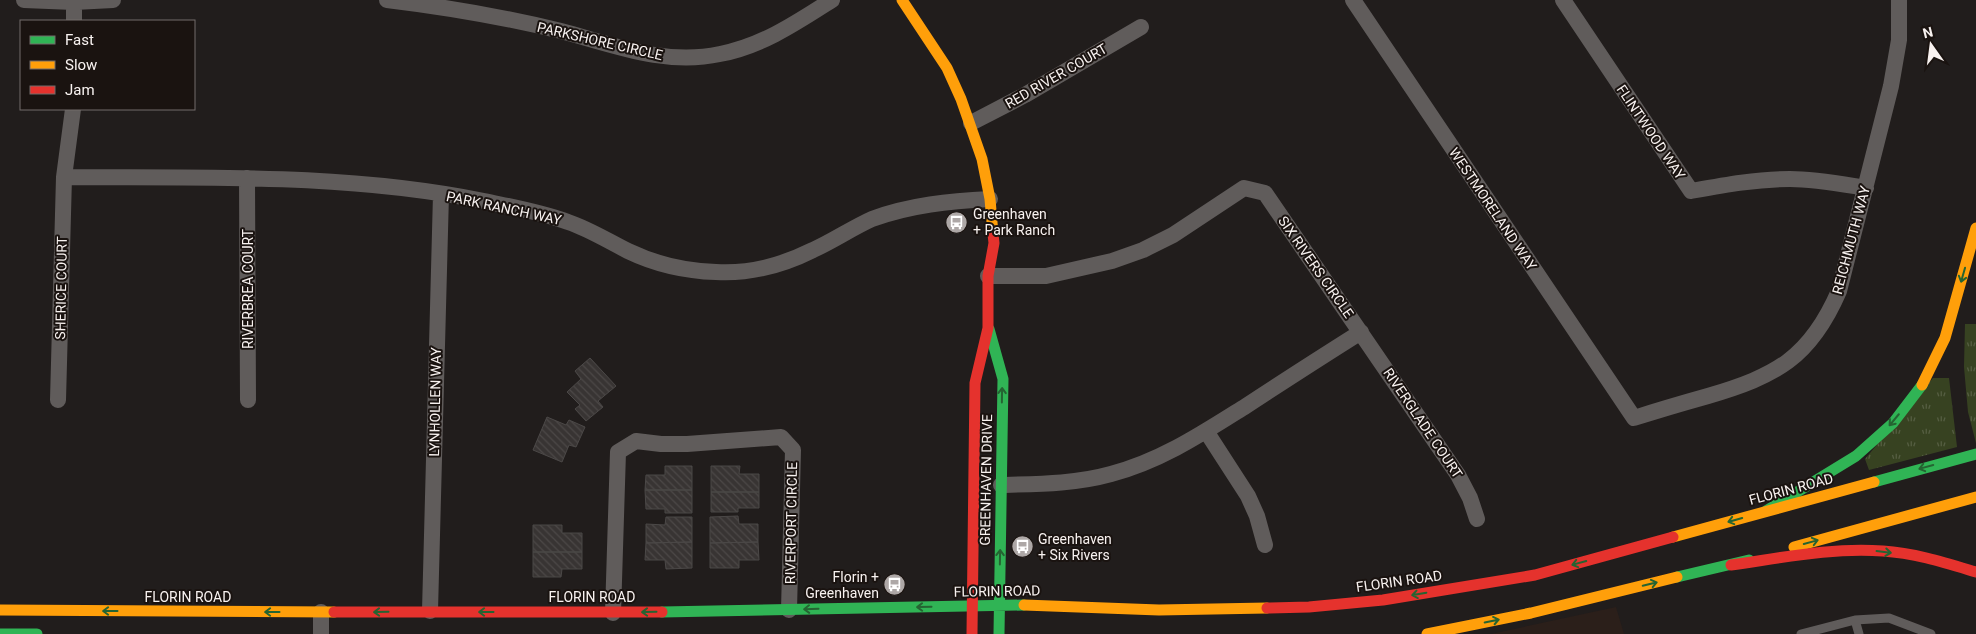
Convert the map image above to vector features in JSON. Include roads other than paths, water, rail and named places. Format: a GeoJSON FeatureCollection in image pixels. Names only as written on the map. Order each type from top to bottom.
{"type":"FeatureCollection","features":[{"type":"Feature","properties":{"kind":"main road","name":"GREENHAVEN DRIVE"},"geometry":{"type":"LineString","coordinates":[[902,0],[947,68],[971,123],[982,159],[990,199],[994,243],[988,276],[988,328],[976,382],[972,634]]}},
{"type":"Feature","properties":{"kind":"main road"},"geometry":{"type":"LineString","coordinates":[[1766,511],[1856,456],[1893,422],[1922,383],[1945,338],[1976,228]]}},
{"type":"Feature","properties":{"kind":"main road","name":"GREENHAVEN DRIVE"},"geometry":{"type":"LineString","coordinates":[[988,328],[1003,379],[999,634]]}},
{"type":"Feature","properties":{"kind":"main road","name":"FLORIN ROAD"},"geometry":{"type":"LineString","coordinates":[[0,610],[613,613],[1035,605],[1159,610],[1309,608],[1383,600],[1535,575],[1976,454]]}},
{"type":"Feature","properties":{"kind":"main road"},"geometry":{"type":"LineString","coordinates":[[1427,634],[1466,630],[1731,565],[1976,497]]}},
{"type":"Feature","properties":{"kind":"main road"},"geometry":{"type":"LineString","coordinates":[[1731,565],[1818,554],[1872,550],[1927,557],[1976,572]]}},
{"type":"Feature","properties":{"kind":"main road"},"geometry":{"type":"LineString","coordinates":[[0,634],[37,634]]}},
{"type":"Feature","properties":{"kind":"street"},"geometry":{"type":"LineString","coordinates":[[24,0],[74,2],[113,0]]}},
{"type":"Feature","properties":{"kind":"street","name":"PARKSHORE CIRCLE"},"geometry":{"type":"LineString","coordinates":[[386,0],[499,17],[561,31],[647,55],[671,58],[720,55],[743,49],[766,40],[832,0]]}},
{"type":"Feature","properties":{"kind":"street","name":"WESTMORELAND WAY"},"geometry":{"type":"LineString","coordinates":[[1352,0],[1634,418]]}},
{"type":"Feature","properties":{"kind":"street","name":"FLINTWOOD WAY"},"geometry":{"type":"LineString","coordinates":[[1563,0],[1691,191],[1755,180],[1791,179],[1866,188]]}},
{"type":"Feature","properties":{"kind":"street","name":"REICHMUTH WAY"},"geometry":{"type":"LineString","coordinates":[[1634,418],[1744,385],[1778,368],[1803,349],[1831,310],[1839,291],[1895,66],[1899,0]]}},
{"type":"Feature","properties":{"kind":"street"},"geometry":{"type":"LineString","coordinates":[[74,2],[74,20]]}},
{"type":"Feature","properties":{"kind":"street","name":"RED RIVER COURT"},"geometry":{"type":"LineString","coordinates":[[971,123],[1025,95],[1141,27]]}},
{"type":"Feature","properties":{"kind":"street"},"geometry":{"type":"LineString","coordinates":[[64,177],[73,110]]}},
{"type":"Feature","properties":{"kind":"street","name":"PARK RANCH WAY"},"geometry":{"type":"LineString","coordinates":[[64,177],[318,180],[441,194],[542,213],[588,230],[656,262],[688,270],[716,272],[752,270],[787,261],[814,250],[859,225],[894,212],[925,204],[990,199]]}},
{"type":"Feature","properties":{"kind":"street","name":"SHERICE COURT"},"geometry":{"type":"LineString","coordinates":[[58,400],[64,177]]}},
{"type":"Feature","properties":{"kind":"street","name":"RIVERBREA COURT"},"geometry":{"type":"LineString","coordinates":[[247,178],[248,400]]}},
{"type":"Feature","properties":{"kind":"street","name":"SIX RIVERS CIRCLE"},"geometry":{"type":"LineString","coordinates":[[988,276],[1046,276],[1112,261],[1143,250],[1173,235],[1244,188],[1265,193],[1361,332],[1206,431],[1145,464],[1110,475],[1080,481],[1001,485]]}},
{"type":"Feature","properties":{"kind":"street","name":"LYNHOLLEN WAY"},"geometry":{"type":"LineString","coordinates":[[430,611],[441,194]]}},
{"type":"Feature","properties":{"kind":"street","name":"RIVERGLADE COURT"},"geometry":{"type":"LineString","coordinates":[[1361,332],[1458,475],[1470,498],[1477,519]]}},
{"type":"Feature","properties":{"kind":"street"},"geometry":{"type":"LineString","coordinates":[[1206,431],[1248,496],[1257,516],[1265,545]]}},
{"type":"Feature","properties":{"kind":"street","name":"RIVERPORT CIRCLE"},"geometry":{"type":"LineString","coordinates":[[613,613],[618,452],[636,441],[661,444],[687,444],[781,437],[793,450],[789,610]]}},
{"type":"Feature","properties":{"kind":"street"},"geometry":{"type":"LineString","coordinates":[[321,612],[321,634]]}},
{"type":"Feature","properties":{"kind":"lane"},"geometry":{"type":"LineString","coordinates":[[1801,634],[1855,620],[1890,618],[1931,634]]}},
{"type":"Feature","properties":{"kind":"lane"},"geometry":{"type":"LineString","coordinates":[[1855,620],[1859,634]]}},
{"type":"Feature","properties":{"kind":"place","name":"Greenhaven + Park Ranch"},"geometry":{"type":"Point","coordinates":[957,222]}},
{"type":"Feature","properties":{"kind":"place","name":"Greenhaven + Six Rivers"},"geometry":{"type":"Point","coordinates":[1022,547]}},
{"type":"Feature","properties":{"kind":"place","name":"Florin + Greenhaven"},"geometry":{"type":"Point","coordinates":[895,585]}}]}
